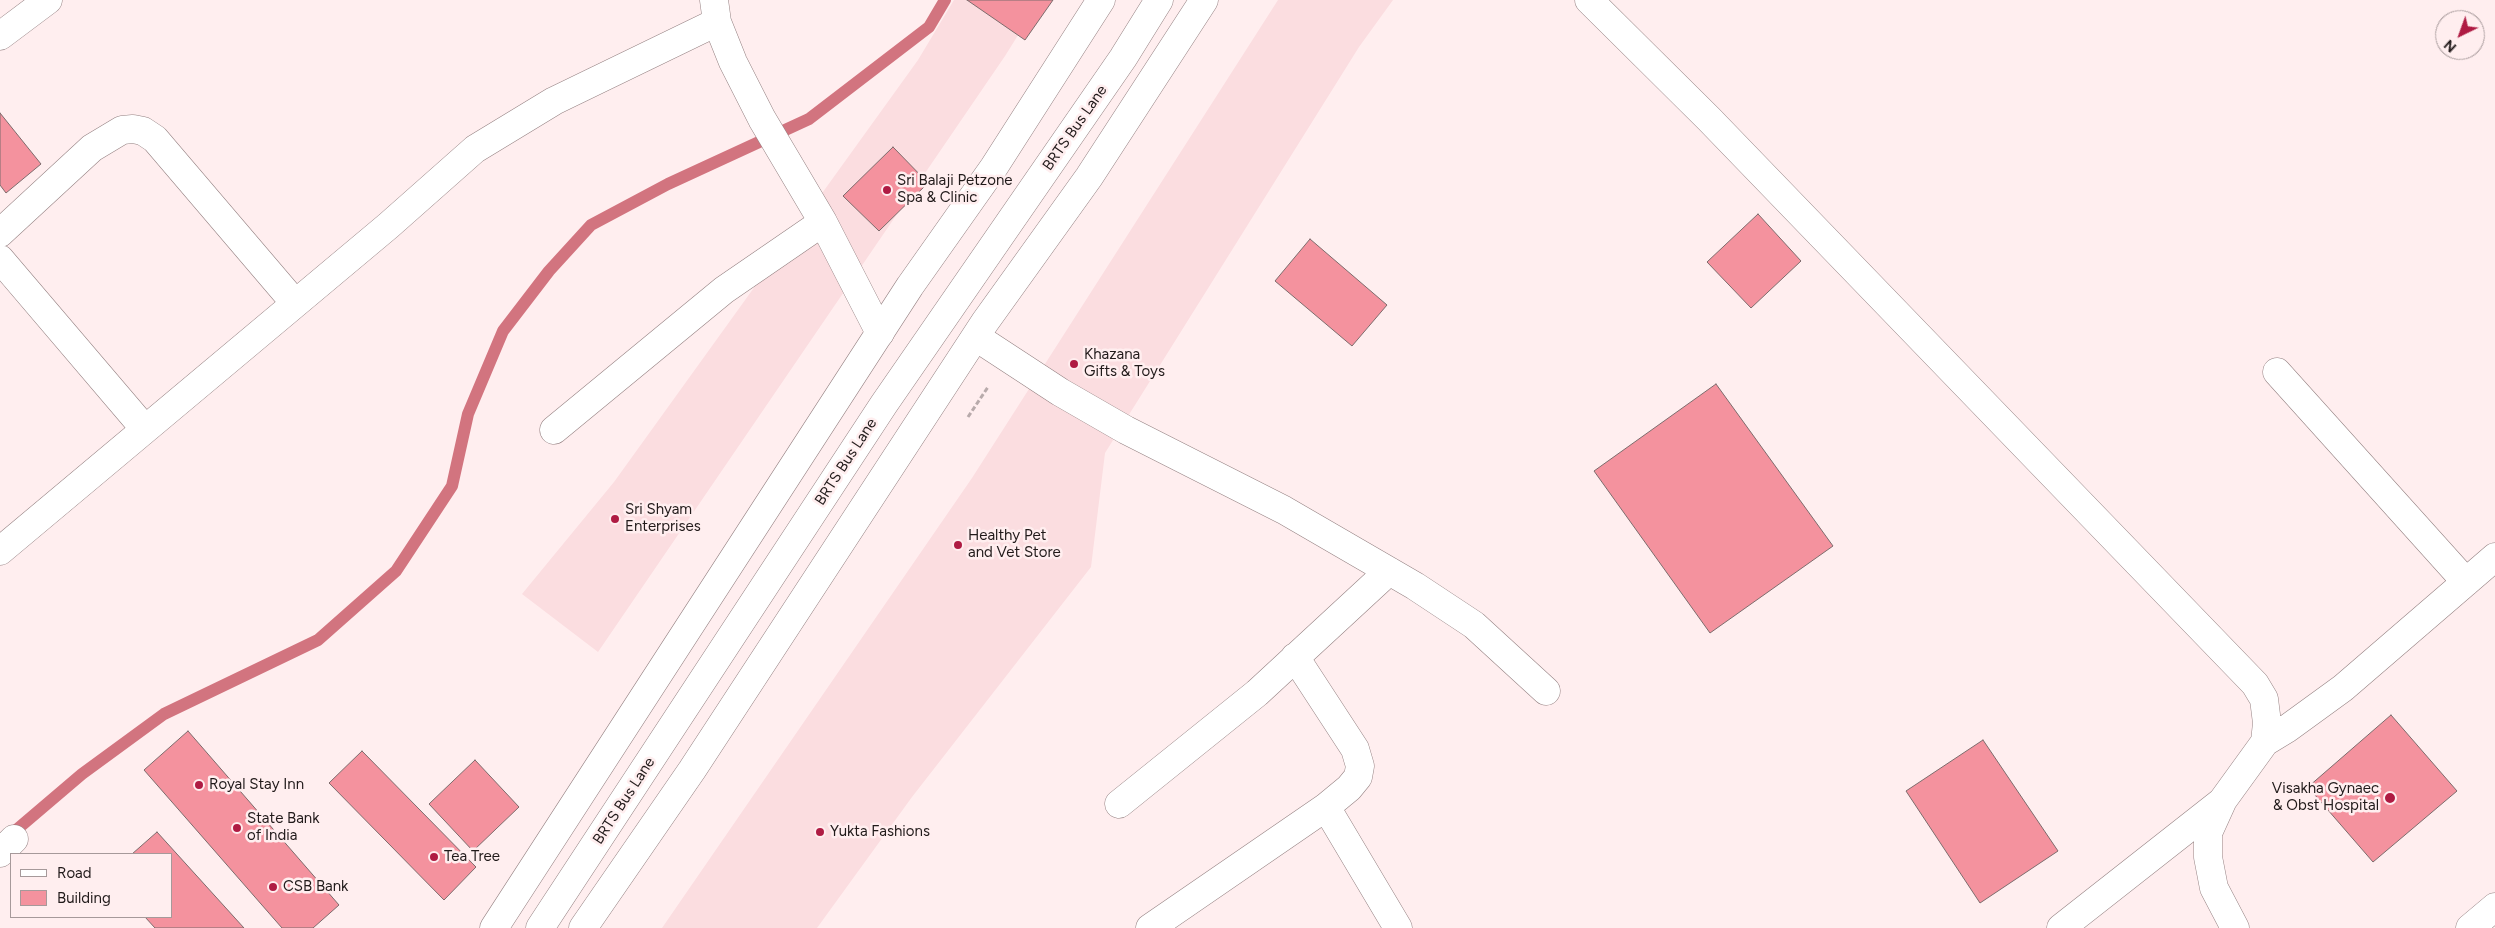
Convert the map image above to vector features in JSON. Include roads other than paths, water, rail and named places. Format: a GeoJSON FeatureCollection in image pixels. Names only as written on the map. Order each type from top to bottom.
{"type":"FeatureCollection","features":[{"type":"Feature","properties":{"kind":"street"},"geometry":{"type":"LineString","coordinates":[[0,36],[48,0]]}},
{"type":"Feature","properties":{"kind":"street"},"geometry":{"type":"LineString","coordinates":[[494,928],[910,286],[994,167],[1101,0]]}},
{"type":"Feature","properties":{"kind":"street","name":"BRTS Bus Lane"},"geometry":{"type":"LineString","coordinates":[[540,928],[884,404],[1123,58],[1158,0]]}},
{"type":"Feature","properties":{"kind":"street"},"geometry":{"type":"LineString","coordinates":[[583,928],[692,770],[976,337],[1089,177],[1204,0]]}},
{"type":"Feature","properties":{"kind":"street"},"geometry":{"type":"LineString","coordinates":[[1589,0],[1709,119],[2241,667],[2264,699],[2267,724],[2265,742]]}},
{"type":"Feature","properties":{"kind":"street"},"geometry":{"type":"LineString","coordinates":[[0,551],[294,302],[388,226],[475,149],[554,101],[716,11],[733,62],[762,119],[823,222],[880,334]]}},
{"type":"Feature","properties":{"kind":"street"},"geometry":{"type":"LineString","coordinates":[[0,233],[92,148],[122,130],[134,129],[155,139],[294,302]]}},
{"type":"Feature","properties":{"kind":"street"},"geometry":{"type":"LineString","coordinates":[[554,430],[724,290],[823,222]]}},
{"type":"Feature","properties":{"kind":"street"},"geometry":{"type":"LineString","coordinates":[[0,259],[144,428]]}},
{"type":"Feature","properties":{"kind":"street"},"geometry":{"type":"LineString","coordinates":[[976,337],[1060,392],[1126,430],[1284,510],[1390,571],[1474,625],[1546,691]]}},
{"type":"Feature","properties":{"kind":"street"},"geometry":{"type":"LineString","coordinates":[[2277,372],[2466,582]]}},
{"type":"Feature","properties":{"kind":"street"},"geometry":{"type":"LineString","coordinates":[[2235,928],[2214,888],[2208,857],[2208,834],[2223,800],[2265,742],[2288,728],[2342,688],[2495,558]]}},
{"type":"Feature","properties":{"kind":"street"},"geometry":{"type":"LineString","coordinates":[[1120,804],[1257,693],[1390,571]]}},
{"type":"Feature","properties":{"kind":"street"},"geometry":{"type":"LineString","coordinates":[[1150,928],[1326,807],[1358,777],[1360,766],[1355,749],[1295,658]]}},
{"type":"Feature","properties":{"kind":"street"},"geometry":{"type":"LineString","coordinates":[[2060,928],[2223,800]]}},
{"type":"Feature","properties":{"kind":"street"},"geometry":{"type":"LineString","coordinates":[[1326,807],[1398,928]]}},
{"type":"Feature","properties":{"kind":"street"},"geometry":{"type":"LineString","coordinates":[[2470,928],[2495,907]]}},
{"type":"Feature","properties":{"kind":"waterway"},"geometry":{"type":"LineString","coordinates":[[8,837],[82,774],[164,714],[318,640],[396,571],[452,486],[468,414],[503,331],[549,271],[591,225],[668,184],[809,119],[929,27],[945,0]]}},
{"type":"Feature","properties":{"kind":"place","name":"Sri Balaji Petzone Spa & Clinic"},"geometry":{"type":"Point","coordinates":[887,190]}},
{"type":"Feature","properties":{"kind":"place","name":"Khazana Gifts & Toys"},"geometry":{"type":"Point","coordinates":[1074,364]}},
{"type":"Feature","properties":{"kind":"place","name":"Sri Shyam Enterprises"},"geometry":{"type":"Point","coordinates":[615,519]}},
{"type":"Feature","properties":{"kind":"place","name":"Healthy Pet and Vet Store"},"geometry":{"type":"Point","coordinates":[958,545]}},
{"type":"Feature","properties":{"kind":"place","name":"Royal Stay Inn"},"geometry":{"type":"Point","coordinates":[199,785]}},
{"type":"Feature","properties":{"kind":"place","name":"Visakha Gynaec & Obst Hospital"},"geometry":{"type":"Point","coordinates":[2390,798]}},
{"type":"Feature","properties":{"kind":"place","name":"State Bank of India"},"geometry":{"type":"Point","coordinates":[237,828]}},
{"type":"Feature","properties":{"kind":"place","name":"Yukta Fashions"},"geometry":{"type":"Point","coordinates":[820,832]}},
{"type":"Feature","properties":{"kind":"place","name":"Tea Tree"},"geometry":{"type":"Point","coordinates":[434,857]}},
{"type":"Feature","properties":{"kind":"place","name":"CSB Bank"},"geometry":{"type":"Point","coordinates":[273,887]}}]}
